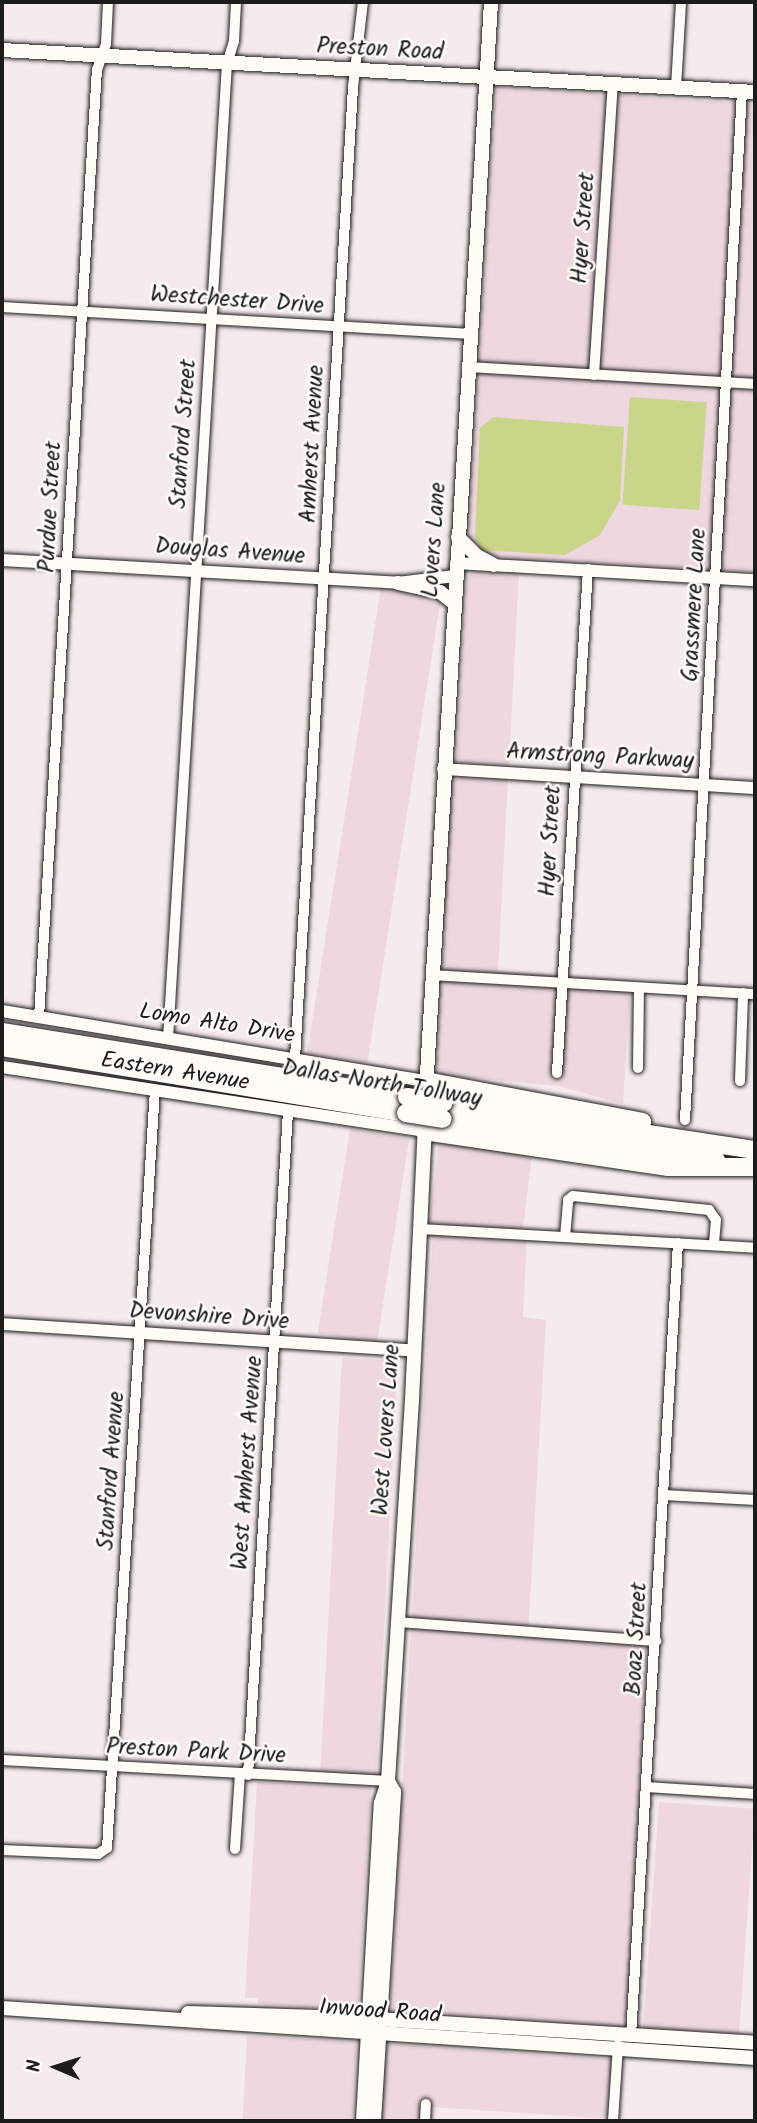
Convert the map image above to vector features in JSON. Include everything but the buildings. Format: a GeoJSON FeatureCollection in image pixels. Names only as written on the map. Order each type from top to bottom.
{"type":"FeatureCollection","features":[{"type":"Feature","properties":{"kind":"highway","name":"Dallas North Tollway"},"geometry":{"type":"LineString","coordinates":[[2,1032],[755,1167]]}},
{"type":"Feature","properties":{"kind":"highway","name":"Dallas North Tollway"},"geometry":{"type":"LineString","coordinates":[[2,1047],[407,1105]]}},
{"type":"Feature","properties":{"kind":"highway"},"geometry":{"type":"LineString","coordinates":[[426,1081],[582,1107],[657,1125],[691,1140]]}},
{"type":"Feature","properties":{"kind":"highway","name":"Dallas North Tollway"},"geometry":{"type":"LineString","coordinates":[[443,1111],[755,1150]]}},
{"type":"Feature","properties":{"kind":"highway"},"geometry":{"type":"LineString","coordinates":[[424,1131],[668,1167],[755,1167]]}},
{"type":"Feature","properties":{"kind":"main road","name":"Lovers Lane"},"geometry":{"type":"LineString","coordinates":[[426,1081],[491,2]]}},
{"type":"Feature","properties":{"kind":"main road","name":"Preston Road"},"geometry":{"type":"LineString","coordinates":[[2,50],[749,92]]}},
{"type":"Feature","properties":{"kind":"main road"},"geometry":{"type":"LineString","coordinates":[[458,537],[477,556],[494,565]]}},
{"type":"Feature","properties":{"kind":"main road"},"geometry":{"type":"LineString","coordinates":[[398,583],[440,592],[454,603]]}},
{"type":"Feature","properties":{"kind":"main road","name":"West Lovers Lane"},"geometry":{"type":"LineString","coordinates":[[363,2121],[394,1792],[388,1781],[415,1351],[426,1081]]}},
{"type":"Feature","properties":{"kind":"main road","name":"Inwood Road"},"geometry":{"type":"LineString","coordinates":[[2,2002],[261,2021]]}},
{"type":"Feature","properties":{"kind":"main road","name":"Inwood Road"},"geometry":{"type":"LineString","coordinates":[[2,2008],[374,2026],[625,2043],[755,2058]]}},
{"type":"Feature","properties":{"kind":"main road","name":"West Lovers Lane"},"geometry":{"type":"LineString","coordinates":[[374,2026],[374,2121]]}},
{"type":"Feature","properties":{"kind":"main road","name":"Inwood Road"},"geometry":{"type":"LineString","coordinates":[[625,2043],[755,2043]]}},
{"type":"Feature","properties":{"kind":"street","name":"Purdue Street"},"geometry":{"type":"LineString","coordinates":[[39,1017],[97,71],[108,2]]}},
{"type":"Feature","properties":{"kind":"street","name":"Stanford Street"},"geometry":{"type":"LineString","coordinates":[[168,1039],[194,570],[227,64],[234,41],[236,2]]}},
{"type":"Feature","properties":{"kind":"street","name":"Amherst Avenue"},"geometry":{"type":"LineString","coordinates":[[295,1058],[356,72],[363,2]]}},
{"type":"Feature","properties":{"kind":"street"},"geometry":{"type":"LineString","coordinates":[[676,87],[681,2]]}},
{"type":"Feature","properties":{"kind":"street","name":"Hyer Street"},"geometry":{"type":"LineString","coordinates":[[594,375],[613,83]]}},
{"type":"Feature","properties":{"kind":"street","name":"Grassmere Lane"},"geometry":{"type":"LineString","coordinates":[[685,1120],[738,163],[749,92]]}},
{"type":"Feature","properties":{"kind":"street","name":"Westchester Drive"},"geometry":{"type":"LineString","coordinates":[[2,307],[471,334]]}},
{"type":"Feature","properties":{"kind":"street"},"geometry":{"type":"LineString","coordinates":[[469,367],[755,384]]}},
{"type":"Feature","properties":{"kind":"street","name":"Douglas Avenue"},"geometry":{"type":"LineString","coordinates":[[2,560],[398,583],[494,565],[755,580]]}},
{"type":"Feature","properties":{"kind":"street","name":"Hyer Street"},"geometry":{"type":"LineString","coordinates":[[557,1073],[588,569]]}},
{"type":"Feature","properties":{"kind":"street","name":"Armstrong Parkway"},"geometry":{"type":"LineString","coordinates":[[443,769],[755,788]]}},
{"type":"Feature","properties":{"kind":"street"},"geometry":{"type":"LineString","coordinates":[[432,975],[755,994]]}},
{"type":"Feature","properties":{"kind":"street"},"geometry":{"type":"LineString","coordinates":[[638,1068],[639,988]]}},
{"type":"Feature","properties":{"kind":"street"},"geometry":{"type":"LineString","coordinates":[[740,1081],[743,993]]}},
{"type":"Feature","properties":{"kind":"street","name":"Lomo Alto Drive"},"geometry":{"type":"LineString","coordinates":[[2,1011],[426,1081]]}},
{"type":"Feature","properties":{"kind":"street","name":"Eastern Avenue"},"geometry":{"type":"LineString","coordinates":[[2,1067],[424,1131]]}},
{"type":"Feature","properties":{"kind":"street","name":"Stanford Avenue"},"geometry":{"type":"LineString","coordinates":[[2,1850],[104,1853],[113,1767],[156,1090]]}},
{"type":"Feature","properties":{"kind":"street","name":"West Amherst Avenue"},"geometry":{"type":"LineString","coordinates":[[235,1849],[244,1774],[275,1343],[288,1112]]}},
{"type":"Feature","properties":{"kind":"street"},"geometry":{"type":"LineString","coordinates":[[565,1237],[568,1199],[573,1196],[709,1210],[716,1220],[714,1245]]}},
{"type":"Feature","properties":{"kind":"street"},"geometry":{"type":"LineString","coordinates":[[420,1229],[755,1248]]}},
{"type":"Feature","properties":{"kind":"street","name":"Boaz Street"},"geometry":{"type":"LineString","coordinates":[[613,2121],[625,2043],[647,1787],[678,1243]]}},
{"type":"Feature","properties":{"kind":"street","name":"Devonshire Drive"},"geometry":{"type":"LineString","coordinates":[[2,1324],[415,1351]]}},
{"type":"Feature","properties":{"kind":"street"},"geometry":{"type":"LineString","coordinates":[[664,1495],[755,1500]]}},
{"type":"Feature","properties":{"kind":"street"},"geometry":{"type":"LineString","coordinates":[[397,1622],[656,1641]]}},
{"type":"Feature","properties":{"kind":"street","name":"Preston Park Drive"},"geometry":{"type":"LineString","coordinates":[[2,1760],[388,1781]]}},
{"type":"Feature","properties":{"kind":"street"},"geometry":{"type":"LineString","coordinates":[[647,1787],[755,1794]]}},
{"type":"Feature","properties":{"kind":"street"},"geometry":{"type":"LineString","coordinates":[[425,2121],[426,2104]]}},
{"type":"Feature","properties":{"kind":"shaded area"},"geometry":{"type":"Polygon","coordinates":[[[496,87],[606,94],[604,150],[616,95],[755,104],[755,572],[483,556],[469,535],[496,87]]]}},
{"type":"Feature","properties":{"kind":"shaded area"},"geometry":{"type":"Polygon","coordinates":[[[475,572],[519,572],[509,765],[456,762],[467,577],[475,572]]]}},
{"type":"Feature","properties":{"kind":"shaded area"},"geometry":{"type":"Polygon","coordinates":[[[381,587],[441,597],[367,1063],[307,1053],[381,587]]]}},
{"type":"Feature","properties":{"kind":"shaded area"},"geometry":{"type":"Polygon","coordinates":[[[462,776],[508,778],[498,971],[631,980],[623,1104],[559,1086],[436,1075],[445,932],[439,924],[447,784],[462,776]]]}},
{"type":"Feature","properties":{"kind":"shaded area"},"geometry":{"type":"Polygon","coordinates":[[[350,1129],[409,1138],[377,1343],[318,1333],[350,1129]]]}},
{"type":"Feature","properties":{"kind":"shaded area"},"geometry":{"type":"Polygon","coordinates":[[[439,1141],[532,1152],[522,1234],[429,1222],[439,1141]]]}},
{"type":"Feature","properties":{"kind":"shaded area"},"geometry":{"type":"Polygon","coordinates":[[[433,1232],[527,1238],[523,1317],[546,1320],[528,1637],[647,1645],[626,2026],[390,2009],[433,1232]]]}},
{"type":"Feature","properties":{"kind":"shaded area"},"geometry":{"type":"Polygon","coordinates":[[[342,1358],[398,1361],[376,1774],[320,1771],[342,1358]]]}},
{"type":"Feature","properties":{"kind":"shaded area"},"geometry":{"type":"Polygon","coordinates":[[[257,1782],[371,1787],[358,2010],[258,2004],[258,1998],[245,1998],[257,1782]]]}},
{"type":"Feature","properties":{"kind":"shaded area"},"geometry":{"type":"Polygon","coordinates":[[[659,1802],[755,1809],[739,2034],[643,2027],[659,1802]]]}},
{"type":"Feature","properties":{"kind":"shaded area"},"geometry":{"type":"Polygon","coordinates":[[[247,2036],[357,2042],[353,2121],[243,2121],[247,2036]]]}},
{"type":"Feature","properties":{"kind":"shaded area"},"geometry":{"type":"Polygon","coordinates":[[[386,2044],[612,2059],[610,2119],[432,2107],[430,2121],[381,2121],[386,2044]]]}},
{"type":"Feature","properties":{"kind":"green space"},"geometry":{"type":"Polygon","coordinates":[[[630,397],[707,402],[699,510],[622,505],[630,397]]]}},
{"type":"Feature","properties":{"kind":"green space"},"geometry":{"type":"Polygon","coordinates":[[[493,417],[624,427],[620,501],[600,535],[565,555],[481,550],[475,537],[480,428],[493,417]]]}}]}
